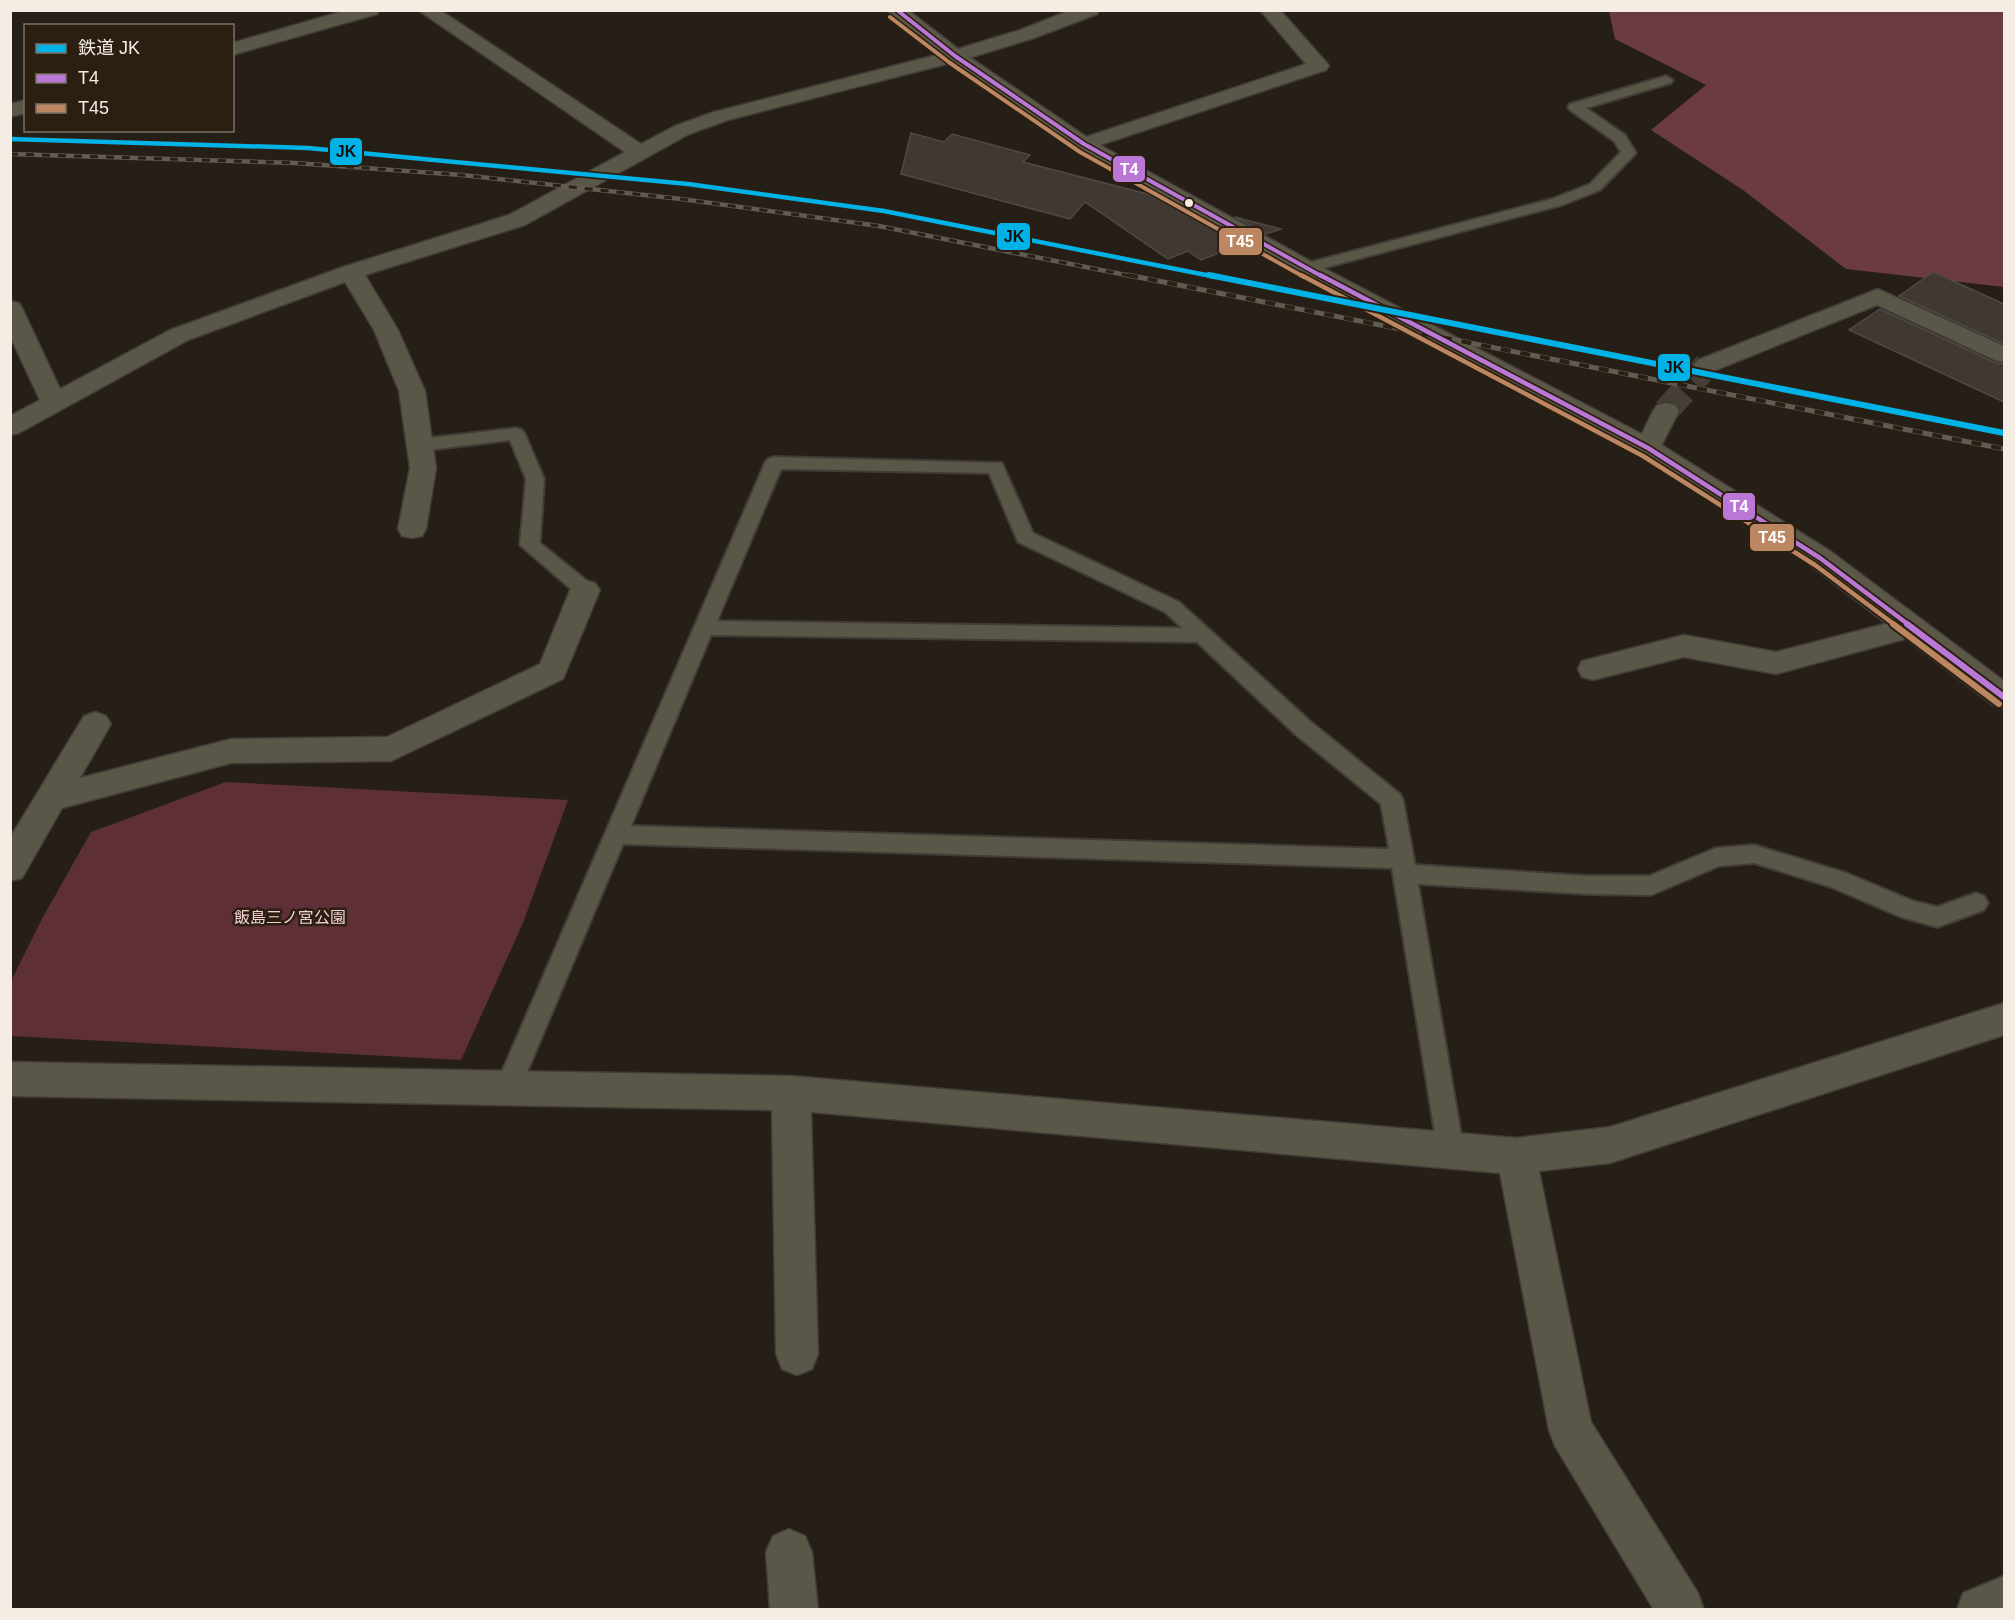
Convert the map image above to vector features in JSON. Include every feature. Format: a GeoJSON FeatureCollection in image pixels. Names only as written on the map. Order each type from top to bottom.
{"type":"FeatureCollection","features":[{"type":"Feature","properties":{"kind":"main road"},"geometry":{"type":"LineString","coordinates":[[896,10],[955,57],[1084,144],[1306,268],[1648,448],[1820,558],[2004,697]]}},
{"type":"Feature","properties":{"kind":"street"},"geometry":{"type":"LineString","coordinates":[[234,48],[370,10]]}},
{"type":"Feature","properties":{"kind":"street"},"geometry":{"type":"LineString","coordinates":[[427,10],[641,153]]}},
{"type":"Feature","properties":{"kind":"street"},"geometry":{"type":"LineString","coordinates":[[10,427],[179,335],[351,272],[517,220],[682,130],[721,116],[955,57],[1027,34],[1090,10]]}},
{"type":"Feature","properties":{"kind":"street"},"geometry":{"type":"LineString","coordinates":[[1084,144],[1319,66],[1269,10]]}},
{"type":"Feature","properties":{"kind":"street"},"geometry":{"type":"LineString","coordinates":[[351,272],[386,330],[412,391],[423,468],[412,529]]}},
{"type":"Feature","properties":{"kind":"street"},"geometry":{"type":"LineString","coordinates":[[1707,365],[1878,296],[2004,355]]}},
{"type":"Feature","properties":{"kind":"street"},"geometry":{"type":"LineString","coordinates":[[10,308],[54,403]]}},
{"type":"Feature","properties":{"kind":"street"},"geometry":{"type":"LineString","coordinates":[[1648,448],[1666,411]]}},
{"type":"Feature","properties":{"kind":"street"},"geometry":{"type":"LineString","coordinates":[[52,798],[231,751],[391,749],[552,671],[585,590]]}},
{"type":"Feature","properties":{"kind":"street"},"geometry":{"type":"LineString","coordinates":[[1593,669],[1684,646],[1776,663],[1912,627]]}},
{"type":"Feature","properties":{"kind":"street"},"geometry":{"type":"LineString","coordinates":[[10,868],[95,723]]}},
{"type":"Feature","properties":{"kind":"street"},"geometry":{"type":"LineString","coordinates":[[10,1078],[791,1093],[1516,1156],[1610,1145],[2004,1018]]}},
{"type":"Feature","properties":{"kind":"street"},"geometry":{"type":"LineString","coordinates":[[791,1093],[796,1354]]}},
{"type":"Feature","properties":{"kind":"street"},"geometry":{"type":"LineString","coordinates":[[1516,1156],[1571,1430],[1681,1610]]}},
{"type":"Feature","properties":{"kind":"street"},"geometry":{"type":"LineString","coordinates":[[789,1552],[794,1610]]}},
{"type":"Feature","properties":{"kind":"street"},"geometry":{"type":"LineString","coordinates":[[1980,1610],[2004,1599]]}},
{"type":"Feature","properties":{"kind":"lane"},"geometry":{"type":"LineString","coordinates":[[1306,268],[1557,202],[1595,187],[1629,153],[1620,138],[1575,107],[1666,80]]}},
{"type":"Feature","properties":{"kind":"lane"},"geometry":{"type":"LineString","coordinates":[[420,445],[516,434],[535,479],[530,545],[585,590]]}},
{"type":"Feature","properties":{"kind":"lane"},"geometry":{"type":"LineString","coordinates":[[508,1088],[774,463],[996,467],[1025,537],[1172,607],[1304,728],[1392,800],[1451,1152]]}},
{"type":"Feature","properties":{"kind":"lane"},"geometry":{"type":"LineString","coordinates":[[704,628],[1202,635]]}},
{"type":"Feature","properties":{"kind":"lane"},"geometry":{"type":"LineString","coordinates":[[616,835],[1403,866],[1588,885],[1651,886],[1716,857],[1754,854],[1838,880],[1909,910],[1937,917],[1976,903]]}},
{"type":"Feature","properties":{"kind":"green space","name":"飯島三ノ宮公園"},"geometry":{"type":"Polygon","coordinates":[[[226,782],[568,800],[523,923],[461,1060],[11,1036],[11,981],[43,917],[91,832],[226,782]]]}},
{"type":"Feature","properties":{"kind":"shaded area"},"geometry":{"type":"Polygon","coordinates":[[[1609,11],[2004,11],[2004,287],[1846,269],[1743,190],[1651,130],[1706,85],[1615,39],[1609,11]]]}},
{"type":"Feature","properties":{"kind":"building"},"geometry":{"type":"Polygon","coordinates":[[[911,133],[944,142],[952,134],[1030,155],[1023,162],[1159,197],[1242,244],[1201,260],[1188,251],[1168,259],[1085,202],[1070,219],[901,174],[911,133]]]}},
{"type":"Feature","properties":{"kind":"building"},"geometry":{"type":"Polygon","coordinates":[[[1235,217],[1281,229],[1266,234],[1235,217]]]}},
{"type":"Feature","properties":{"kind":"building"},"geometry":{"type":"Polygon","coordinates":[[[1933,272],[2004,304],[2004,344],[1899,296],[1933,272]]]}},
{"type":"Feature","properties":{"kind":"building"},"geometry":{"type":"Polygon","coordinates":[[[1880,309],[1994,362],[2004,364],[2004,402],[1849,330],[1880,309]]]}},
{"type":"Feature","properties":{"kind":"tunnel"},"geometry":{"type":"LineString","coordinates":[[1666,411],[1707,365]]}},
{"type":"Feature","properties":{"kind":"railway"},"geometry":{"type":"LineString","coordinates":[[10,154],[295,163],[462,175],[681,199],[879,226],[1136,277]]}},
{"type":"Feature","properties":{"kind":"railway"},"geometry":{"type":"LineString","coordinates":[[1128,275],[2004,449]]}},
{"type":"Feature","properties":{"kind":"rail line","name":"JK"},"geometry":{"type":"LineString","coordinates":[[10,139],[308,148],[688,184],[884,211],[2004,433]]}},
{"type":"Feature","properties":{"kind":"transit line","name":"T4"},"geometry":{"type":"LineString","coordinates":[[897,10],[955,56],[1084,144],[1306,268],[1648,448],[1820,558],[2004,697]]}},
{"type":"Feature","properties":{"kind":"transit line","name":"T45"},"geometry":{"type":"LineString","coordinates":[[890,17],[950,63],[1080,152],[1302,276],[1643,456],[1815,565],[1999,704]]}}]}
